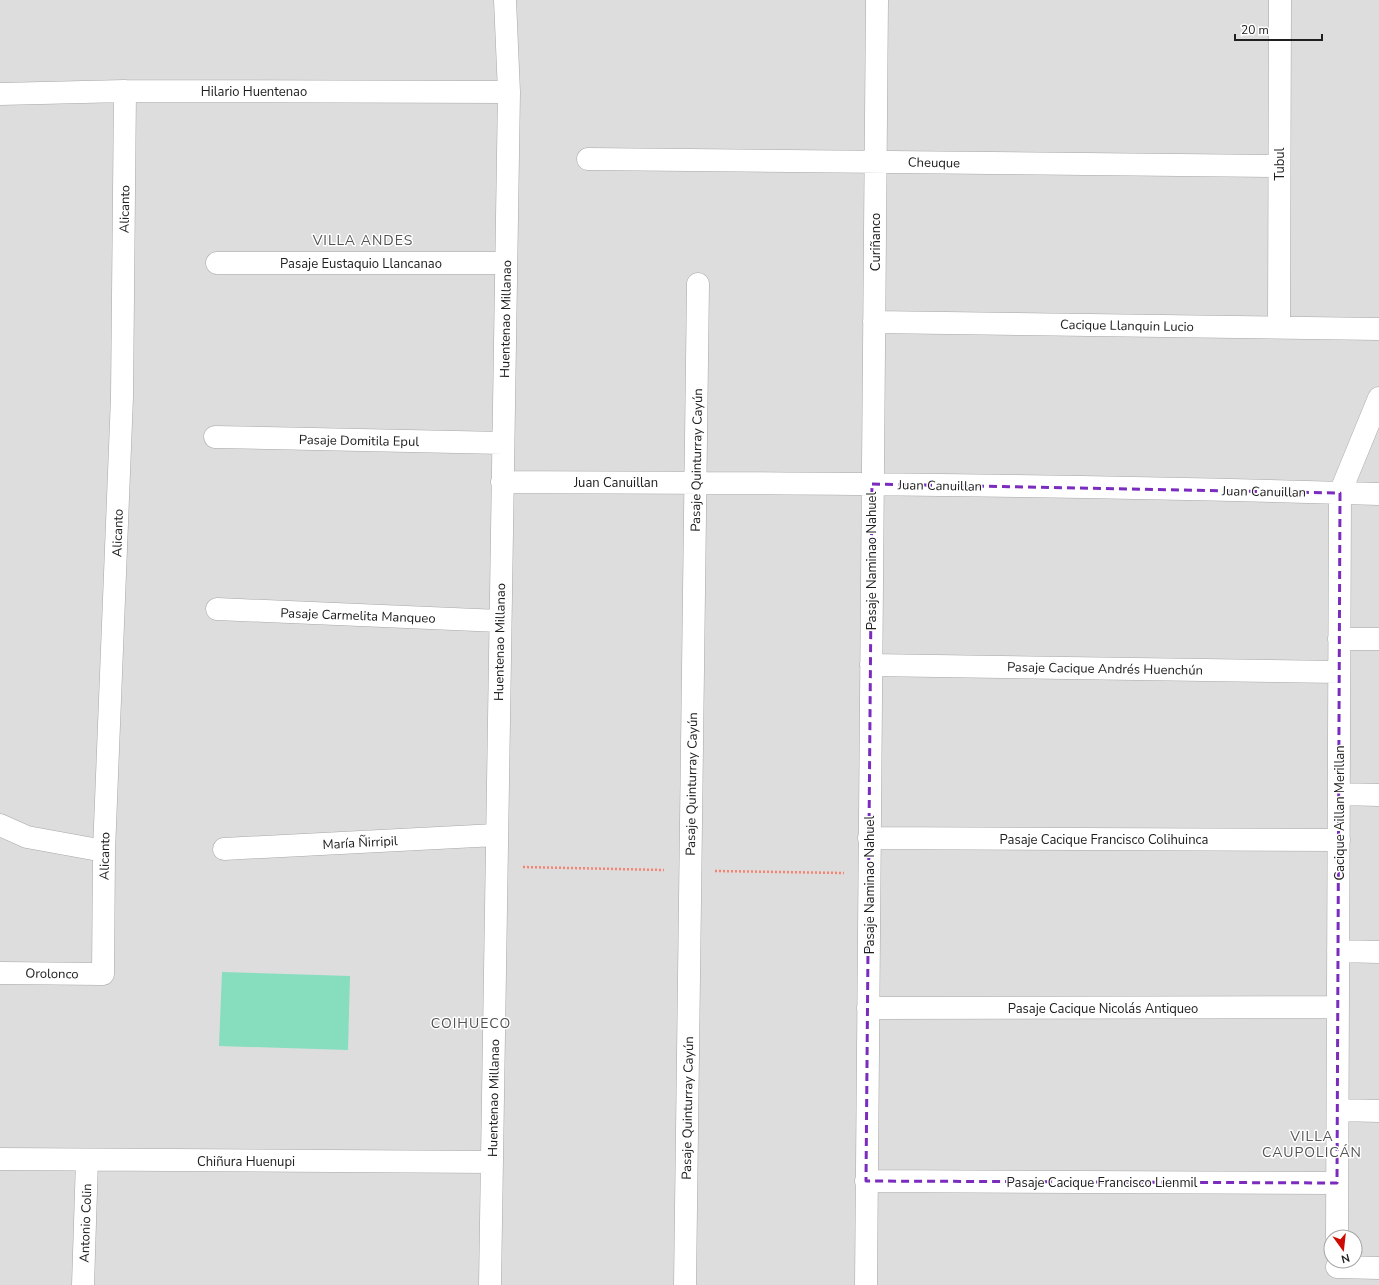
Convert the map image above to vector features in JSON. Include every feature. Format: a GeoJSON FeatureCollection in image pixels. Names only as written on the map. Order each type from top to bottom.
{"type":"FeatureCollection","features":[{"type":"Feature","properties":{"kind":"street","name":"Huentenao Millanao"},"geometry":{"type":"LineString","coordinates":[[490,1285],[502,443],[509,92],[505,0]]}},
{"type":"Feature","properties":{"kind":"street","name":"Curiñanco"},"geometry":{"type":"LineString","coordinates":[[872,484],[877,0]]}},
{"type":"Feature","properties":{"kind":"street","name":"Tubul"},"geometry":{"type":"LineString","coordinates":[[1279,328],[1280,0]]}},
{"type":"Feature","properties":{"kind":"street","name":"Hilario Huentenao"},"geometry":{"type":"LineString","coordinates":[[0,94],[125,91],[509,92]]}},
{"type":"Feature","properties":{"kind":"street","name":"Alicanto"},"geometry":{"type":"LineString","coordinates":[[103,974],[104,851],[122,397],[125,91]]}},
{"type":"Feature","properties":{"kind":"street","name":"Cheuque"},"geometry":{"type":"LineString","coordinates":[[588,158],[1279,166]]}},
{"type":"Feature","properties":{"kind":"street","name":"Pasaje Eustaquio Llancanao"},"geometry":{"type":"LineString","coordinates":[[217,263],[506,263]]}},
{"type":"Feature","properties":{"kind":"street","name":"Pasaje Quinturray Cayún"},"geometry":{"type":"LineString","coordinates":[[685,1285],[698,284]]}},
{"type":"Feature","properties":{"kind":"street","name":"Cacique Llanquin Lucio"},"geometry":{"type":"LineString","coordinates":[[874,322],[1379,329]]}},
{"type":"Feature","properties":{"kind":"street","name":"Cacique Aillan Merillan"},"geometry":{"type":"LineString","coordinates":[[1337,1229],[1340,493],[1379,398]]}},
{"type":"Feature","properties":{"kind":"street","name":"Pasaje Domitila Epul"},"geometry":{"type":"LineString","coordinates":[[215,437],[502,443]]}},
{"type":"Feature","properties":{"kind":"street","name":"Juan Canuillan"},"geometry":{"type":"LineString","coordinates":[[502,482],[872,484],[1379,494]]}},
{"type":"Feature","properties":{"kind":"street","name":"Pasaje Naminao Nahuel"},"geometry":{"type":"LineString","coordinates":[[866,1285],[872,484]]}},
{"type":"Feature","properties":{"kind":"street","name":"Pasaje Carmelita Manqueo"},"geometry":{"type":"LineString","coordinates":[[217,609],[500,621]]}},
{"type":"Feature","properties":{"kind":"street"},"geometry":{"type":"LineString","coordinates":[[1339,639],[1379,639]]}},
{"type":"Feature","properties":{"kind":"street","name":"Pasaje Cacique Andrés Huenchún"},"geometry":{"type":"LineString","coordinates":[[871,665],[1339,672]]}},
{"type":"Feature","properties":{"kind":"street"},"geometry":{"type":"LineString","coordinates":[[1339,794],[1379,795]]}},
{"type":"Feature","properties":{"kind":"street"},"geometry":{"type":"LineString","coordinates":[[0,826],[28,837],[104,851]]}},
{"type":"Feature","properties":{"kind":"street","name":"María Ñirripil"},"geometry":{"type":"LineString","coordinates":[[224,849],[496,835]]}},
{"type":"Feature","properties":{"kind":"street","name":"Pasaje Cacique Francisco Colihuinca"},"geometry":{"type":"LineString","coordinates":[[869,838],[1338,840]]}},
{"type":"Feature","properties":{"kind":"street"},"geometry":{"type":"LineString","coordinates":[[1338,951],[1379,952]]}},
{"type":"Feature","properties":{"kind":"street","name":"Orolonco"},"geometry":{"type":"LineString","coordinates":[[0,973],[103,974]]}},
{"type":"Feature","properties":{"kind":"street","name":"Pasaje Cacique Nicolás Antiqueo"},"geometry":{"type":"LineString","coordinates":[[868,1008],[1338,1007]]}},
{"type":"Feature","properties":{"kind":"street"},"geometry":{"type":"LineString","coordinates":[[1338,1110],[1379,1111]]}},
{"type":"Feature","properties":{"kind":"street","name":"Chiñura Huenupi"},"geometry":{"type":"LineString","coordinates":[[0,1159],[492,1162]]}},
{"type":"Feature","properties":{"kind":"street","name":"Antonio Colin"},"geometry":{"type":"LineString","coordinates":[[83,1285],[87,1160]]}},
{"type":"Feature","properties":{"kind":"street","name":"Pasaje Cacique Francisco Lienmil"},"geometry":{"type":"LineString","coordinates":[[866,1182],[1337,1183]]}},
{"type":"Feature","properties":{"kind":"street"},"geometry":{"type":"LineString","coordinates":[[1337,1271],[1379,1268]]}},
{"type":"Feature","properties":{"kind":"highlighted area"},"geometry":{"type":"Polygon","coordinates":[[[872,484],[1340,493],[1337,1183],[866,1181],[872,484]]]}},
{"type":"Feature","properties":{"kind":"shaded area"},"geometry":{"type":"Polygon","coordinates":[[[0,0],[1379,0],[1379,1285],[0,1285],[0,0]]]}},
{"type":"Feature","properties":{"kind":"green space"},"geometry":{"type":"Polygon","coordinates":[[[222,972],[350,976],[348,1050],[219,1046],[222,972]]]}},
{"type":"Feature","properties":{"kind":"district","name":"VILLA ANDES"},"geometry":{"type":"Point","coordinates":[363,240]}},
{"type":"Feature","properties":{"kind":"district","name":"COIHUECO"},"geometry":{"type":"Point","coordinates":[471,1023]}},
{"type":"Feature","properties":{"kind":"district","name":"VILLA CAUPOLICÁN"},"geometry":{"type":"Point","coordinates":[1312,1144]}}]}
